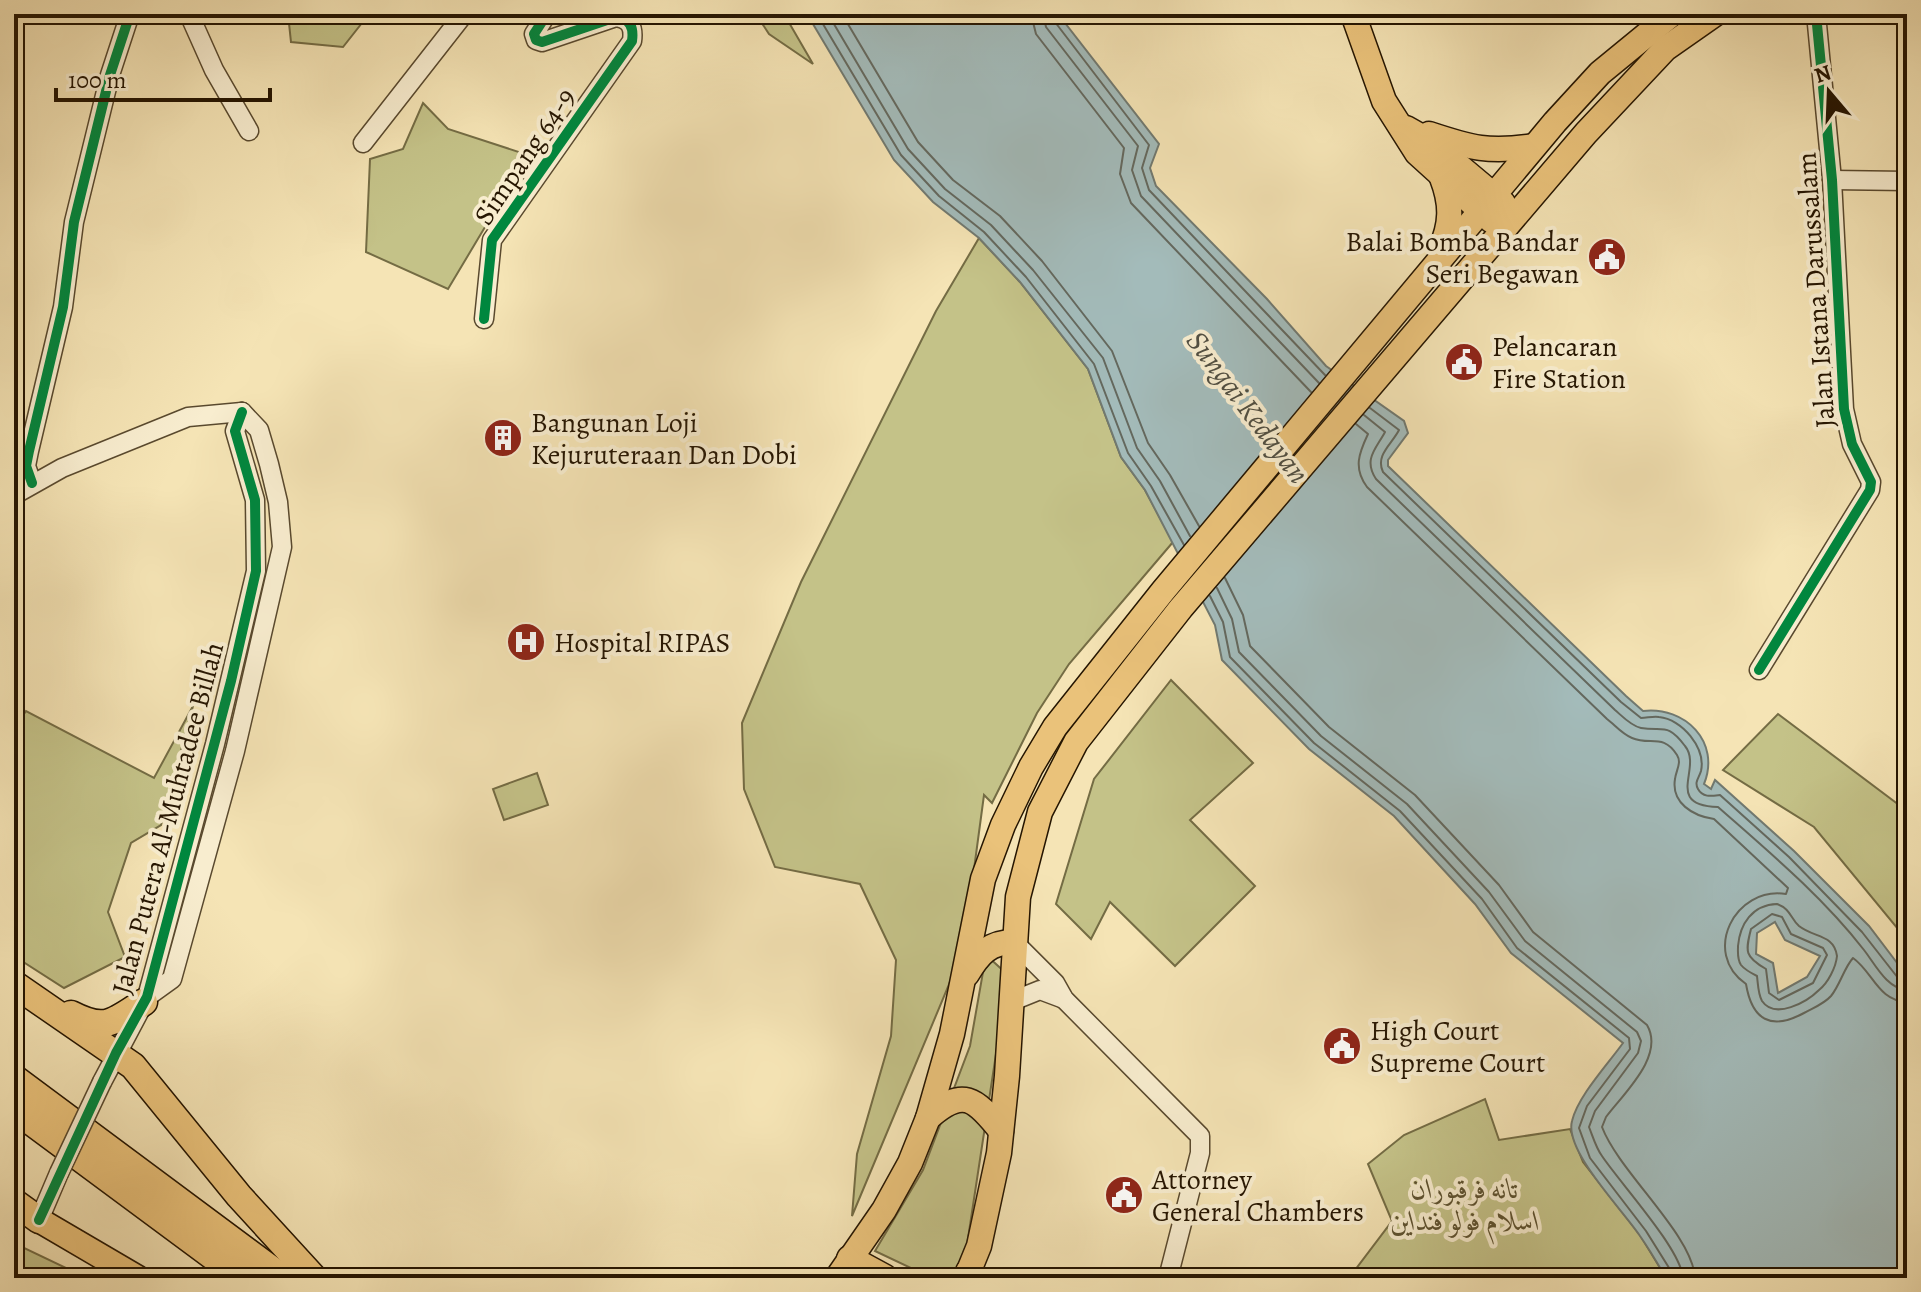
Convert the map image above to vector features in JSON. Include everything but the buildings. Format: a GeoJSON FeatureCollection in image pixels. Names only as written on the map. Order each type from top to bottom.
{"type":"FeatureCollection","features":[{"type":"Feature","properties":{"kind":"highway"},"geometry":{"type":"LineString","coordinates":[[16,985],[98,1025],[117,1019],[145,1000]]}},
{"type":"Feature","properties":{"kind":"highway"},"geometry":{"type":"LineString","coordinates":[[16,985],[133,1066],[230,1185],[314,1278]]}},
{"type":"Feature","properties":{"kind":"highway"},"geometry":{"type":"LineString","coordinates":[[14,1078],[283,1278]]}},
{"type":"Feature","properties":{"kind":"highway"},"geometry":{"type":"LineString","coordinates":[[14,1109],[242,1278]]}},
{"type":"Feature","properties":{"kind":"highway"},"geometry":{"type":"LineString","coordinates":[[14,1202],[39,1220]]}},
{"type":"Feature","properties":{"kind":"highway"},"geometry":{"type":"LineString","coordinates":[[848,1271],[885,1278]]}},
{"type":"Feature","properties":{"kind":"main road"},"geometry":{"type":"LineString","coordinates":[[1353,14],[1384,101],[1417,153],[1442,177],[1486,202]]}},
{"type":"Feature","properties":{"kind":"main road"},"geometry":{"type":"LineString","coordinates":[[848,1271],[910,1163],[928,1118],[952,1034],[983,879],[1003,825],[1031,767],[1078,696],[1486,202],[1600,73],[1672,14]]}},
{"type":"Feature","properties":{"kind":"main road"},"geometry":{"type":"LineString","coordinates":[[968,1276],[979,1246],[1001,1131],[1018,897],[1040,812],[1058,775],[1097,712],[1181,608],[1510,222],[1646,68],[1665,49],[1715,14]]}},
{"type":"Feature","properties":{"kind":"main road"},"geometry":{"type":"LineString","coordinates":[[1397,122],[1483,150],[1534,146]]}},
{"type":"Feature","properties":{"kind":"main road"},"geometry":{"type":"LineString","coordinates":[[1397,122],[1429,141],[1486,202],[1510,222]]}},
{"type":"Feature","properties":{"kind":"main road"},"geometry":{"type":"LineString","coordinates":[[1433,267],[1450,220],[1450,200],[1442,177]]}},
{"type":"Feature","properties":{"kind":"main road"},"geometry":{"type":"LineString","coordinates":[[961,983],[981,952],[1002,942],[1014,942]]}},
{"type":"Feature","properties":{"kind":"main road"},"geometry":{"type":"LineString","coordinates":[[928,1118],[954,1100],[970,1099],[982,1107],[1001,1131]]}},
{"type":"Feature","properties":{"kind":"main road"},"geometry":{"type":"LineString","coordinates":[[39,1220],[138,1278]]}},
{"type":"Feature","properties":{"kind":"street"},"geometry":{"type":"LineString","coordinates":[[20,488],[63,307],[74,222],[110,75],[130,14]]}},
{"type":"Feature","properties":{"kind":"street"},"geometry":{"type":"LineString","coordinates":[[189,14],[214,70],[249,131]]}},
{"type":"Feature","properties":{"kind":"street"},"geometry":{"type":"LineString","coordinates":[[363,143],[464,14]]}},
{"type":"Feature","properties":{"kind":"street","name":"Simpang 64-9"},"geometry":{"type":"LineString","coordinates":[[484,319],[492,240],[632,41],[631,24],[616,17],[542,42],[536,40],[534,34],[547,14]]}},
{"type":"Feature","properties":{"kind":"street","name":"Jalan Istana Darussalam"},"geometry":{"type":"LineString","coordinates":[[1759,670],[1870,490],[1871,482],[1852,444],[1844,409],[1832,180],[1816,14]]}},
{"type":"Feature","properties":{"kind":"street"},"geometry":{"type":"LineString","coordinates":[[1832,180],[1907,181]]}},
{"type":"Feature","properties":{"kind":"street","name":"Jalan Putera Al-Muhtadee Billah"},"geometry":{"type":"LineString","coordinates":[[20,488],[188,417],[242,412],[235,431],[255,500],[256,571],[225,706],[145,1000],[102,1082],[39,1220]]}},
{"type":"Feature","properties":{"kind":"street"},"geometry":{"type":"LineString","coordinates":[[1014,942],[1055,983],[1064,999],[1200,1136],[1200,1153],[1168,1278]]}},
{"type":"Feature","properties":{"kind":"street"},"geometry":{"type":"LineString","coordinates":[[1010,1002],[1040,990],[1064,999]]}},
{"type":"Feature","properties":{"kind":"green space"},"geometry":{"type":"Polygon","coordinates":[[[288,14],[369,14],[343,47],[291,42],[288,14]]]}},
{"type":"Feature","properties":{"kind":"green space"},"geometry":{"type":"Polygon","coordinates":[[[756,14],[784,14],[813,64],[769,34],[756,14]]]}},
{"type":"Feature","properties":{"kind":"green space"},"geometry":{"type":"Polygon","coordinates":[[[423,103],[448,129],[528,155],[448,289],[366,252],[370,159],[403,149],[423,103]]]}},
{"type":"Feature","properties":{"kind":"green space"},"geometry":{"type":"Polygon","coordinates":[[[979,238],[1020,282],[1088,369],[1121,457],[1145,490],[1173,542],[1069,664],[1037,713],[992,803],[984,795],[963,951],[852,1216],[857,1154],[891,1036],[896,960],[860,884],[775,867],[744,789],[742,723],[801,582],[936,311],[979,238]]]}},
{"type":"Feature","properties":{"kind":"green space"},"geometry":{"type":"Polygon","coordinates":[[[1171,680],[1253,763],[1190,820],[1255,886],[1175,966],[1110,902],[1091,939],[1056,904],[1094,779],[1171,680]]]}},
{"type":"Feature","properties":{"kind":"green space"},"geometry":{"type":"Polygon","coordinates":[[[193,706],[161,825],[131,843],[108,912],[125,957],[64,988],[14,956],[14,729],[26,711],[154,778],[193,706]]]}},
{"type":"Feature","properties":{"kind":"green space"},"geometry":{"type":"Polygon","coordinates":[[[1778,714],[1907,811],[1907,940],[1814,827],[1723,770],[1778,714]]]}},
{"type":"Feature","properties":{"kind":"green space"},"geometry":{"type":"Polygon","coordinates":[[[537,773],[548,805],[504,820],[493,789],[537,773]]]}},
{"type":"Feature","properties":{"kind":"green space"},"geometry":{"type":"Polygon","coordinates":[[[986,955],[1008,975],[967,1245],[955,1278],[932,1278],[875,1251],[923,1170],[970,1046],[986,955]]]}},
{"type":"Feature","properties":{"kind":"green space","name":"تانه فرقبوران اسلام فولو فنداين"},"geometry":{"type":"Polygon","coordinates":[[[1485,1099],[1499,1140],[1570,1129],[1583,1162],[1640,1235],[1662,1271],[1651,1278],[1349,1278],[1392,1221],[1368,1164],[1404,1135],[1485,1099]]]}},
{"type":"Feature","properties":{"kind":"green space"},"geometry":{"type":"Polygon","coordinates":[[[14,1236],[24,1248],[87,1278],[14,1278],[14,1236]]]}},
{"type":"Feature","properties":{"kind":"water","name":"Sungai Kedayan"},"geometry":{"type":"Polygon","coordinates":[[[807,14],[1058,14],[1159,144],[1150,168],[1156,186],[1267,299],[1326,366],[1404,421],[1408,433],[1388,460],[1388,466],[1643,711],[1673,714],[1696,730],[1708,754],[1704,784],[1711,789],[1715,780],[1794,851],[1869,926],[1907,976],[1907,1278],[1666,1278],[1640,1236],[1586,1164],[1572,1133],[1572,1121],[1580,1101],[1623,1043],[1511,953],[1475,904],[1394,816],[1309,749],[1222,660],[1215,625],[1145,490],[1121,457],[1088,369],[1020,282],[979,238],[933,202],[894,160],[807,14]],[[1775,922],[1757,933],[1756,954],[1773,963],[1778,993],[1807,977],[1820,956],[1785,940],[1775,922]]]}},
{"type":"Feature","properties":{"kind":"cycle path"},"geometry":{"type":"LineString","coordinates":[[32,483],[26,466],[63,307],[74,222],[110,75],[130,14]]}},
{"type":"Feature","properties":{"kind":"cycle path"},"geometry":{"type":"LineString","coordinates":[[484,319],[492,240],[632,41],[630,24],[616,17],[542,42],[536,40],[534,34],[547,14]]}},
{"type":"Feature","properties":{"kind":"cycle path"},"geometry":{"type":"LineString","coordinates":[[1759,670],[1870,490],[1871,482],[1852,444],[1844,409],[1832,180],[1816,14]]}},
{"type":"Feature","properties":{"kind":"cycle path"},"geometry":{"type":"LineString","coordinates":[[39,1220],[116,1053],[147,997],[231,681],[256,571],[255,500],[235,431],[242,412]]}},
{"type":"Feature","properties":{"kind":"place","name":"Balai Bomba Bandar Seri Begawan"},"geometry":{"type":"Point","coordinates":[1607,257]}},
{"type":"Feature","properties":{"kind":"place","name":"Pelancaran Fire Station"},"geometry":{"type":"Point","coordinates":[1464,362]}},
{"type":"Feature","properties":{"kind":"place","name":"Bangunan Loji Kejuruteraan Dan Dobi"},"geometry":{"type":"Point","coordinates":[503,438]}},
{"type":"Feature","properties":{"kind":"place","name":"Hospital RIPAS"},"geometry":{"type":"Point","coordinates":[526,642]}},
{"type":"Feature","properties":{"kind":"place","name":"High Court Supreme Court"},"geometry":{"type":"Point","coordinates":[1342,1046]}},
{"type":"Feature","properties":{"kind":"place","name":"Attorney General Chambers"},"geometry":{"type":"Point","coordinates":[1124,1195]}}]}
